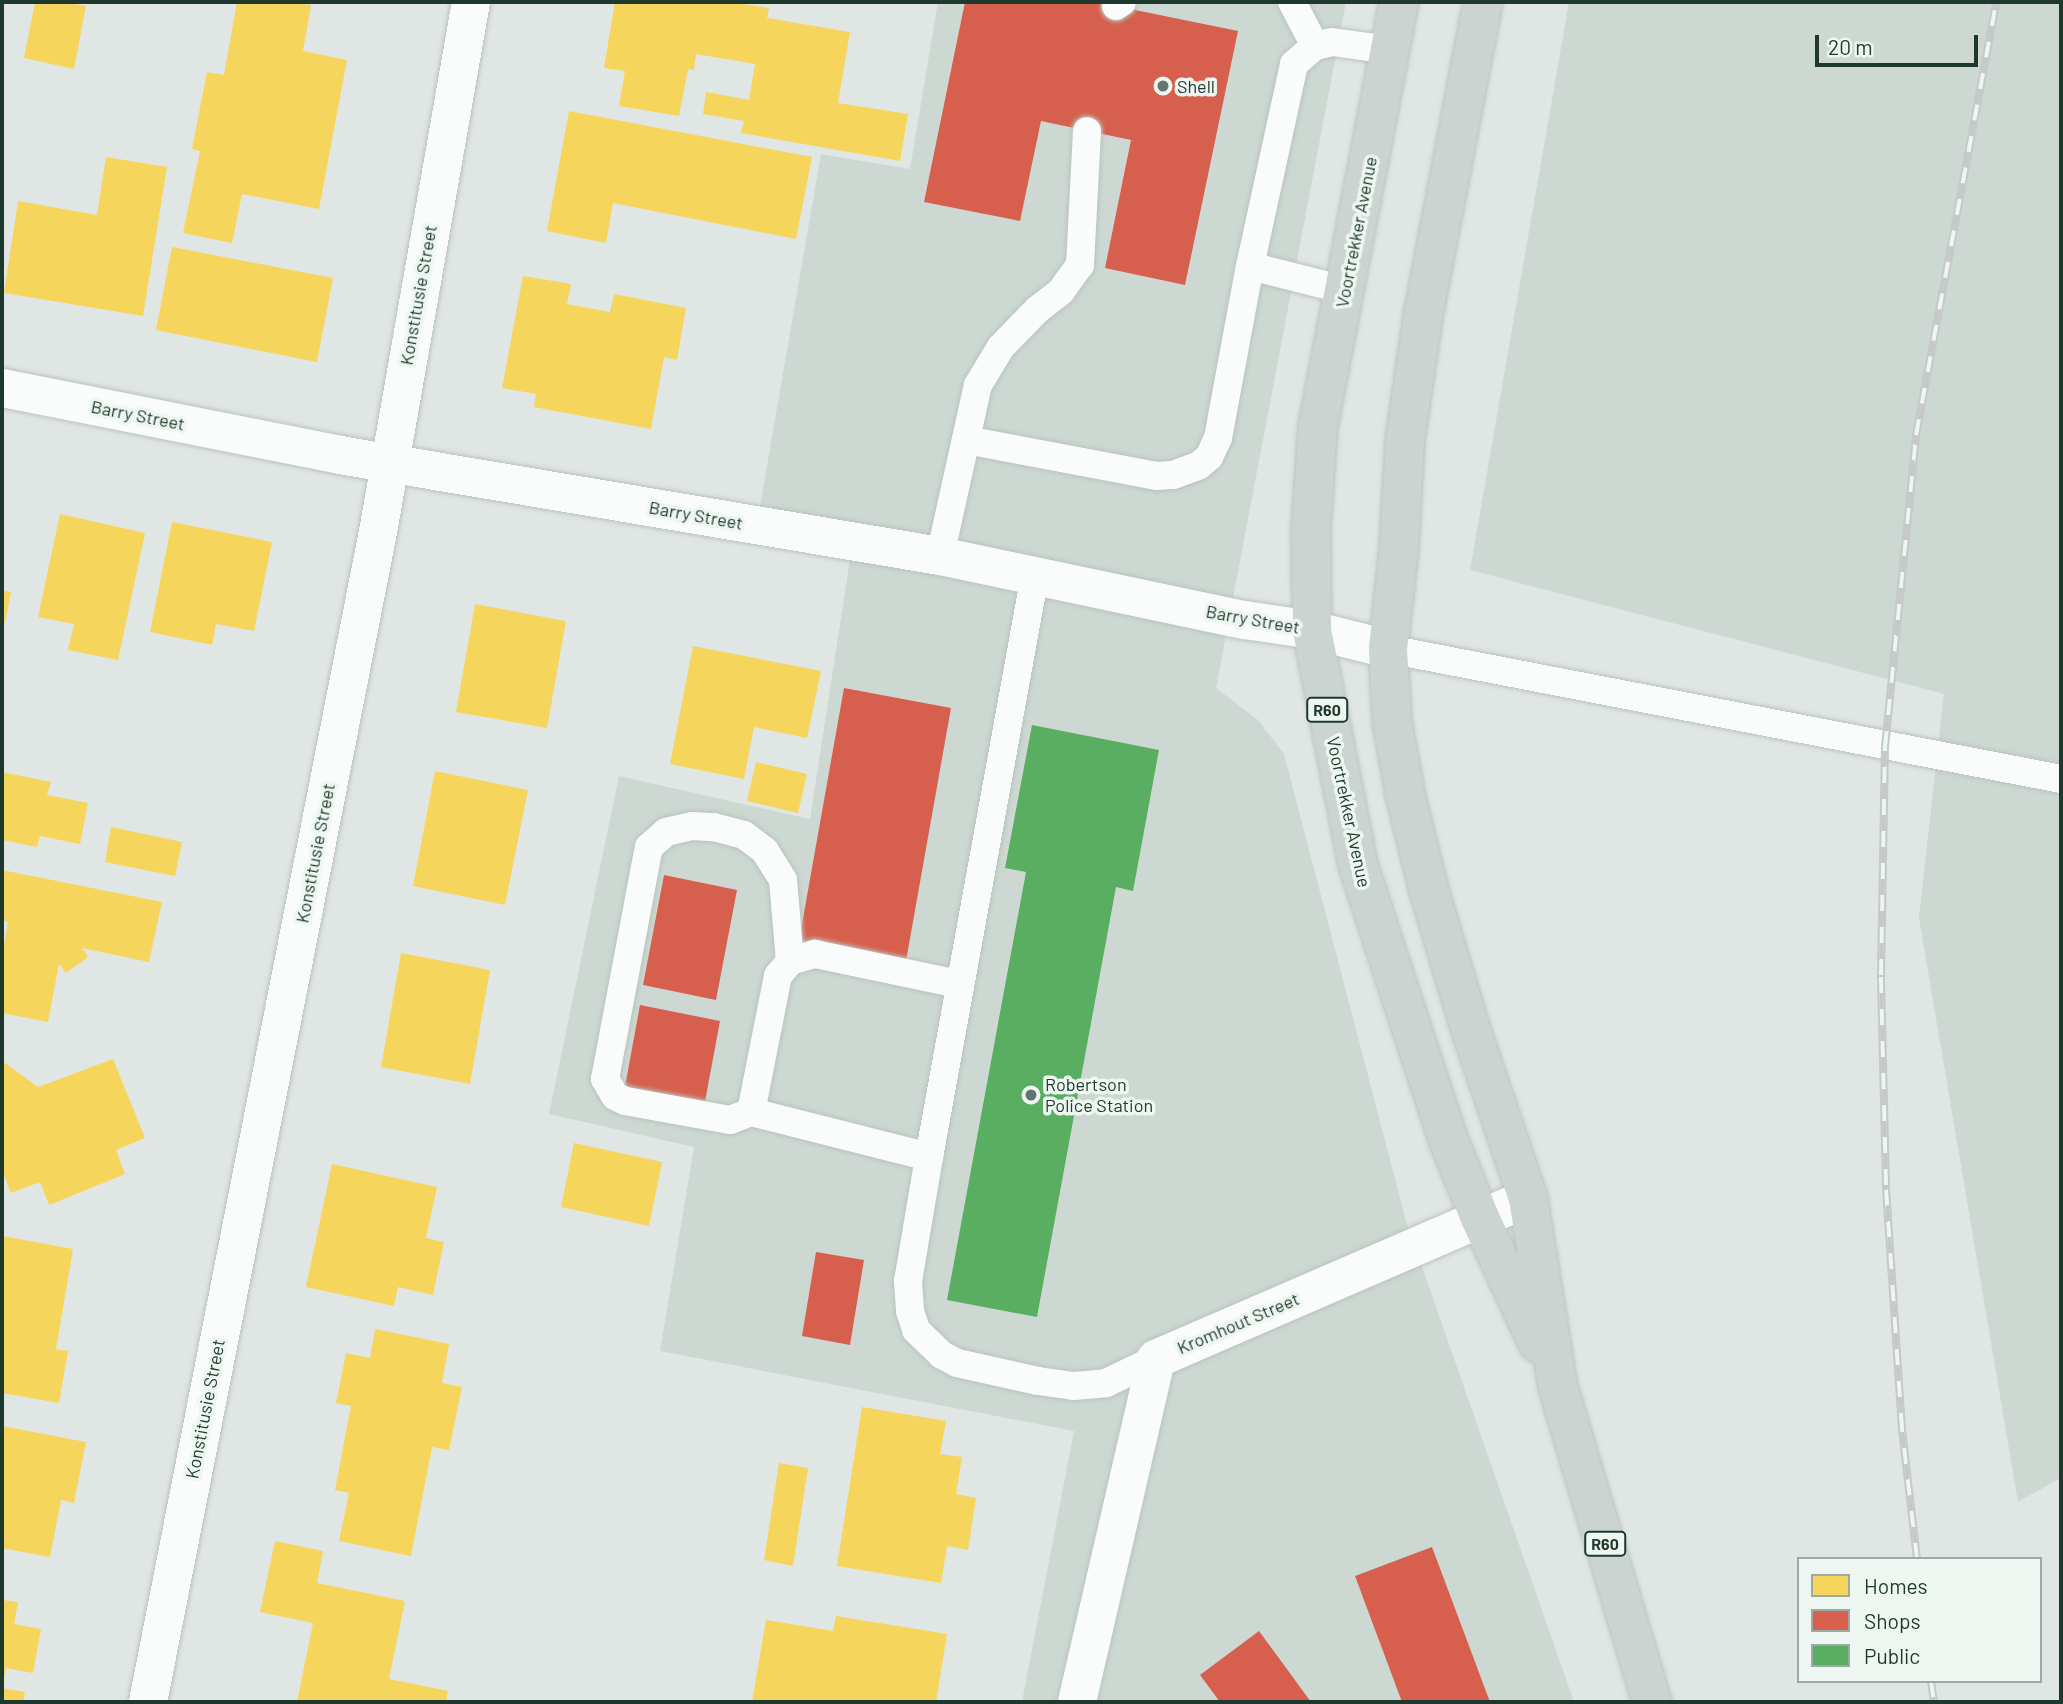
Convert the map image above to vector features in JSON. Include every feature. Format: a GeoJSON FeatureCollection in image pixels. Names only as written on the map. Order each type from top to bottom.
{"type":"FeatureCollection","features":[{"type":"Feature","properties":{"kind":"main road","name":"Voortrekker Avenue"},"geometry":{"type":"LineString","coordinates":[[1399,2],[1318,425],[1311,528],[1312,630],[1357,865],[1448,1139],[1480,1218],[1558,1387]]}},
{"type":"Feature","properties":{"kind":"main road","name":"Voortrekker Avenue"},"geometry":{"type":"LineString","coordinates":[[1483,2],[1424,310],[1405,440],[1399,549],[1388,649],[1392,721],[1406,798],[1430,894],[1469,1024],[1528,1198],[1558,1387],[1651,1702]]}},
{"type":"Feature","properties":{"kind":"street","name":"Konstitusie Street"},"geometry":{"type":"LineString","coordinates":[[148,1702],[378,532],[471,2]]}},
{"type":"Feature","properties":{"kind":"street","name":"Barry Street"},"geometry":{"type":"LineString","coordinates":[[2,388],[389,463],[940,556],[1245,620],[1312,630],[1388,649]]}},
{"type":"Feature","properties":{"kind":"street","name":"Kromhout Street"},"geometry":{"type":"LineString","coordinates":[[1077,1702],[1156,1359],[1528,1198]]}},
{"type":"Feature","properties":{"kind":"lane"},"geometry":{"type":"LineString","coordinates":[[1292,2],[1315,46]]}},
{"type":"Feature","properties":{"kind":"lane"},"geometry":{"type":"LineString","coordinates":[[966,440],[1157,476],[1173,475],[1198,466],[1209,457],[1218,438],[1250,267],[1294,64],[1315,46],[1332,42],[1391,50]]}},
{"type":"Feature","properties":{"kind":"lane"},"geometry":{"type":"LineString","coordinates":[[940,556],[978,385],[1001,347],[1037,310],[1061,291],[1080,265],[1087,131]]}},
{"type":"Feature","properties":{"kind":"lane"},"geometry":{"type":"LineString","coordinates":[[1250,267],[1345,290]]}},
{"type":"Feature","properties":{"kind":"lane"},"geometry":{"type":"LineString","coordinates":[[1035,575],[1009,729],[958,984],[908,1281],[910,1311],[916,1331],[925,1342],[957,1363],[1038,1381],[1074,1386],[1106,1383],[1156,1359]]}},
{"type":"Feature","properties":{"kind":"lane"},"geometry":{"type":"LineString","coordinates":[[1388,649],[2061,779]]}},
{"type":"Feature","properties":{"kind":"lane"},"geometry":{"type":"LineString","coordinates":[[790,961],[783,880],[765,851],[744,835],[703,827],[666,832],[649,847],[605,1079],[615,1096],[625,1101],[730,1119],[751,1112],[929,1157]]}},
{"type":"Feature","properties":{"kind":"lane"},"geometry":{"type":"LineString","coordinates":[[751,1112],[778,976],[790,961],[815,954],[958,984]]}},
{"type":"Feature","properties":{"kind":"shaded area"},"geometry":{"type":"Polygon","coordinates":[[[938,2],[1346,2],[1216,688],[1258,720],[1284,754],[1406,1221],[1574,1702],[1022,1702],[1074,1431],[660,1351],[694,1147],[549,1114],[619,776],[810,819],[851,553],[755,535],[821,154],[910,169],[938,2]]]}},
{"type":"Feature","properties":{"kind":"shaded area"},"geometry":{"type":"Polygon","coordinates":[[[1569,2],[2061,2],[2061,1478],[2018,1502],[1919,918],[1944,694],[1470,570],[1569,2]]]}},
{"type":"Feature","properties":{"kind":"building: Homes"},"geometry":{"type":"Polygon","coordinates":[[[35,2],[64,2],[86,6],[74,69],[24,58],[35,2]]]}},
{"type":"Feature","properties":{"kind":"building: Homes"},"geometry":{"type":"Polygon","coordinates":[[[237,2],[294,2],[311,5],[303,51],[347,60],[319,209],[242,194],[232,243],[183,233],[200,151],[192,149],[207,72],[224,75],[237,2]]]}},
{"type":"Feature","properties":{"kind":"building: Homes"},"geometry":{"type":"Polygon","coordinates":[[[615,2],[731,2],[769,8],[767,18],[850,32],[838,103],[908,114],[900,161],[741,133],[744,121],[703,114],[706,92],[749,100],[755,64],[696,54],[694,70],[688,69],[679,116],[619,106],[625,71],[604,68],[615,2]]]}},
{"type":"Feature","properties":{"kind":"building: Homes"},"geometry":{"type":"Polygon","coordinates":[[[569,111],[812,157],[796,239],[613,203],[606,243],[547,231],[569,111]]]}},
{"type":"Feature","properties":{"kind":"building: Homes"},"geometry":{"type":"Polygon","coordinates":[[[106,157],[167,167],[143,316],[4,293],[18,201],[97,215],[106,157]]]}},
{"type":"Feature","properties":{"kind":"building: Homes"},"geometry":{"type":"Polygon","coordinates":[[[172,247],[333,278],[317,362],[156,330],[172,247]]]}},
{"type":"Feature","properties":{"kind":"building: Homes"},"geometry":{"type":"Polygon","coordinates":[[[523,276],[571,284],[567,304],[610,312],[614,294],[686,308],[677,360],[664,357],[651,429],[534,407],[536,394],[502,388],[523,276]]]}},
{"type":"Feature","properties":{"kind":"building: Homes"},"geometry":{"type":"Polygon","coordinates":[[[60,514],[145,533],[118,660],[68,650],[74,624],[38,617],[60,514]]]}},
{"type":"Feature","properties":{"kind":"building: Homes"},"geometry":{"type":"Polygon","coordinates":[[[172,522],[272,542],[254,631],[216,624],[212,645],[150,632],[172,522]]]}},
{"type":"Feature","properties":{"kind":"building: Homes"},"geometry":{"type":"Polygon","coordinates":[[[2,590],[11,592],[3,632],[2,632],[2,590]]]}},
{"type":"Feature","properties":{"kind":"building: Homes"},"geometry":{"type":"Polygon","coordinates":[[[475,604],[566,621],[547,728],[456,712],[475,604]]]}},
{"type":"Feature","properties":{"kind":"building: Homes"},"geometry":{"type":"Polygon","coordinates":[[[693,646],[821,671],[807,738],[754,727],[744,779],[670,764],[693,646]]]}},
{"type":"Feature","properties":{"kind":"building: Homes"},"geometry":{"type":"Polygon","coordinates":[[[756,762],[807,774],[798,813],[747,801],[756,762]]]}},
{"type":"Feature","properties":{"kind":"building: Homes"},"geometry":{"type":"Polygon","coordinates":[[[435,771],[528,790],[505,905],[413,886],[435,771]]]}},
{"type":"Feature","properties":{"kind":"building: Homes"},"geometry":{"type":"Polygon","coordinates":[[[2,772],[51,782],[47,795],[88,803],[80,844],[40,836],[37,847],[2,840],[2,772]]]}},
{"type":"Feature","properties":{"kind":"building: Homes"},"geometry":{"type":"Polygon","coordinates":[[[111,827],[182,842],[175,876],[105,862],[111,827]]]}},
{"type":"Feature","properties":{"kind":"building: Homes"},"geometry":{"type":"Polygon","coordinates":[[[2,870],[162,902],[149,962],[82,948],[88,957],[66,973],[59,964],[48,1022],[2,1013],[2,955],[8,922],[2,920],[2,870]]]}},
{"type":"Feature","properties":{"kind":"building: Homes"},"geometry":{"type":"Polygon","coordinates":[[[401,953],[490,970],[470,1084],[381,1067],[401,953]]]}},
{"type":"Feature","properties":{"kind":"building: Homes"},"geometry":{"type":"Polygon","coordinates":[[[113,1059],[145,1138],[116,1150],[125,1174],[49,1205],[40,1182],[11,1193],[2,1170],[2,1061],[38,1087],[113,1059]]]}},
{"type":"Feature","properties":{"kind":"building: Homes"},"geometry":{"type":"Polygon","coordinates":[[[574,1143],[662,1162],[649,1226],[561,1207],[574,1143]]]}},
{"type":"Feature","properties":{"kind":"building: Homes"},"geometry":{"type":"Polygon","coordinates":[[[332,1164],[437,1187],[426,1238],[444,1242],[433,1295],[398,1287],[394,1306],[306,1287],[332,1164]]]}},
{"type":"Feature","properties":{"kind":"building: Homes"},"geometry":{"type":"Polygon","coordinates":[[[2,1236],[73,1249],[56,1349],[68,1351],[59,1403],[2,1393],[2,1236]]]}},
{"type":"Feature","properties":{"kind":"building: Homes"},"geometry":{"type":"Polygon","coordinates":[[[375,1329],[449,1344],[442,1383],[462,1387],[449,1450],[432,1447],[411,1556],[339,1541],[349,1493],[335,1490],[351,1406],[336,1403],[346,1353],[370,1358],[375,1329]]]}},
{"type":"Feature","properties":{"kind":"building: Homes"},"geometry":{"type":"Polygon","coordinates":[[[862,1407],[946,1421],[940,1454],[962,1457],[956,1494],[976,1498],[968,1550],[947,1546],[941,1583],[837,1566],[862,1407]]]}},
{"type":"Feature","properties":{"kind":"building: Homes"},"geometry":{"type":"Polygon","coordinates":[[[2,1426],[86,1442],[74,1503],[61,1500],[50,1557],[2,1548],[2,1426]]]}},
{"type":"Feature","properties":{"kind":"building: Homes"},"geometry":{"type":"Polygon","coordinates":[[[779,1463],[808,1468],[793,1566],[764,1560],[779,1463]]]}},
{"type":"Feature","properties":{"kind":"building: Homes"},"geometry":{"type":"Polygon","coordinates":[[[275,1541],[323,1551],[317,1583],[405,1601],[389,1679],[448,1691],[446,1702],[297,1702],[313,1623],[260,1612],[275,1541]]]}},
{"type":"Feature","properties":{"kind":"building: Homes"},"geometry":{"type":"Polygon","coordinates":[[[2,1600],[18,1602],[14,1624],[41,1629],[33,1673],[6,1668],[3,1685],[2,1600]]]}},
{"type":"Feature","properties":{"kind":"building: Homes"},"geometry":{"type":"Polygon","coordinates":[[[836,1616],[947,1634],[936,1702],[752,1702],[766,1620],[833,1631],[836,1616]]]}},
{"type":"Feature","properties":{"kind":"building: Homes"},"geometry":{"type":"Polygon","coordinates":[[[2,1688],[25,1692],[23,1702],[2,1702],[2,1688]]]}},
{"type":"Feature","properties":{"kind":"building: Shops"},"geometry":{"type":"Polygon","coordinates":[[[965,2],[1096,2],[1238,31],[1185,285],[1105,268],[1131,140],[1041,121],[1020,221],[924,202],[965,2]]]}},
{"type":"Feature","properties":{"kind":"building: Shops"},"geometry":{"type":"Polygon","coordinates":[[[844,688],[951,708],[906,961],[799,941],[844,688]]]}},
{"type":"Feature","properties":{"kind":"building: Shops"},"geometry":{"type":"Polygon","coordinates":[[[664,875],[737,890],[716,1000],[643,985],[664,875]]]}},
{"type":"Feature","properties":{"kind":"building: Shops"},"geometry":{"type":"Polygon","coordinates":[[[640,1005],[720,1021],[704,1107],[624,1092],[640,1005]]]}},
{"type":"Feature","properties":{"kind":"building: Shops"},"geometry":{"type":"Polygon","coordinates":[[[816,1252],[864,1260],[850,1345],[802,1336],[816,1252]]]}},
{"type":"Feature","properties":{"kind":"building: Shops"},"geometry":{"type":"Polygon","coordinates":[[[1432,1547],[1490,1702],[1402,1702],[1355,1576],[1432,1547]]]}},
{"type":"Feature","properties":{"kind":"building: Shops"},"geometry":{"type":"Polygon","coordinates":[[[1259,1631],[1311,1702],[1220,1702],[1200,1675],[1259,1631]]]}},
{"type":"Feature","properties":{"kind":"building: Public","name":"Robertson Police Station"},"geometry":{"type":"Polygon","coordinates":[[[1032,725],[1159,750],[1133,891],[1116,887],[1037,1317],[947,1300],[1026,872],[1005,868],[1032,725]]]}},
{"type":"Feature","properties":{"kind":"railway"},"geometry":{"type":"LineString","coordinates":[[1917,1557],[1902,1429],[1886,1185],[1881,975],[1885,747],[1916,435],[1996,2]]}},
{"type":"Feature","properties":{"kind":"railway"},"geometry":{"type":"LineString","coordinates":[[1931,1683],[1934,1702]]}},
{"type":"Feature","properties":{"kind":"place","name":"Shell"},"geometry":{"type":"Point","coordinates":[1163,86]}},
{"type":"Feature","properties":{"kind":"place","name":"Robertson Police Station"},"geometry":{"type":"Point","coordinates":[1031,1095]}}]}
